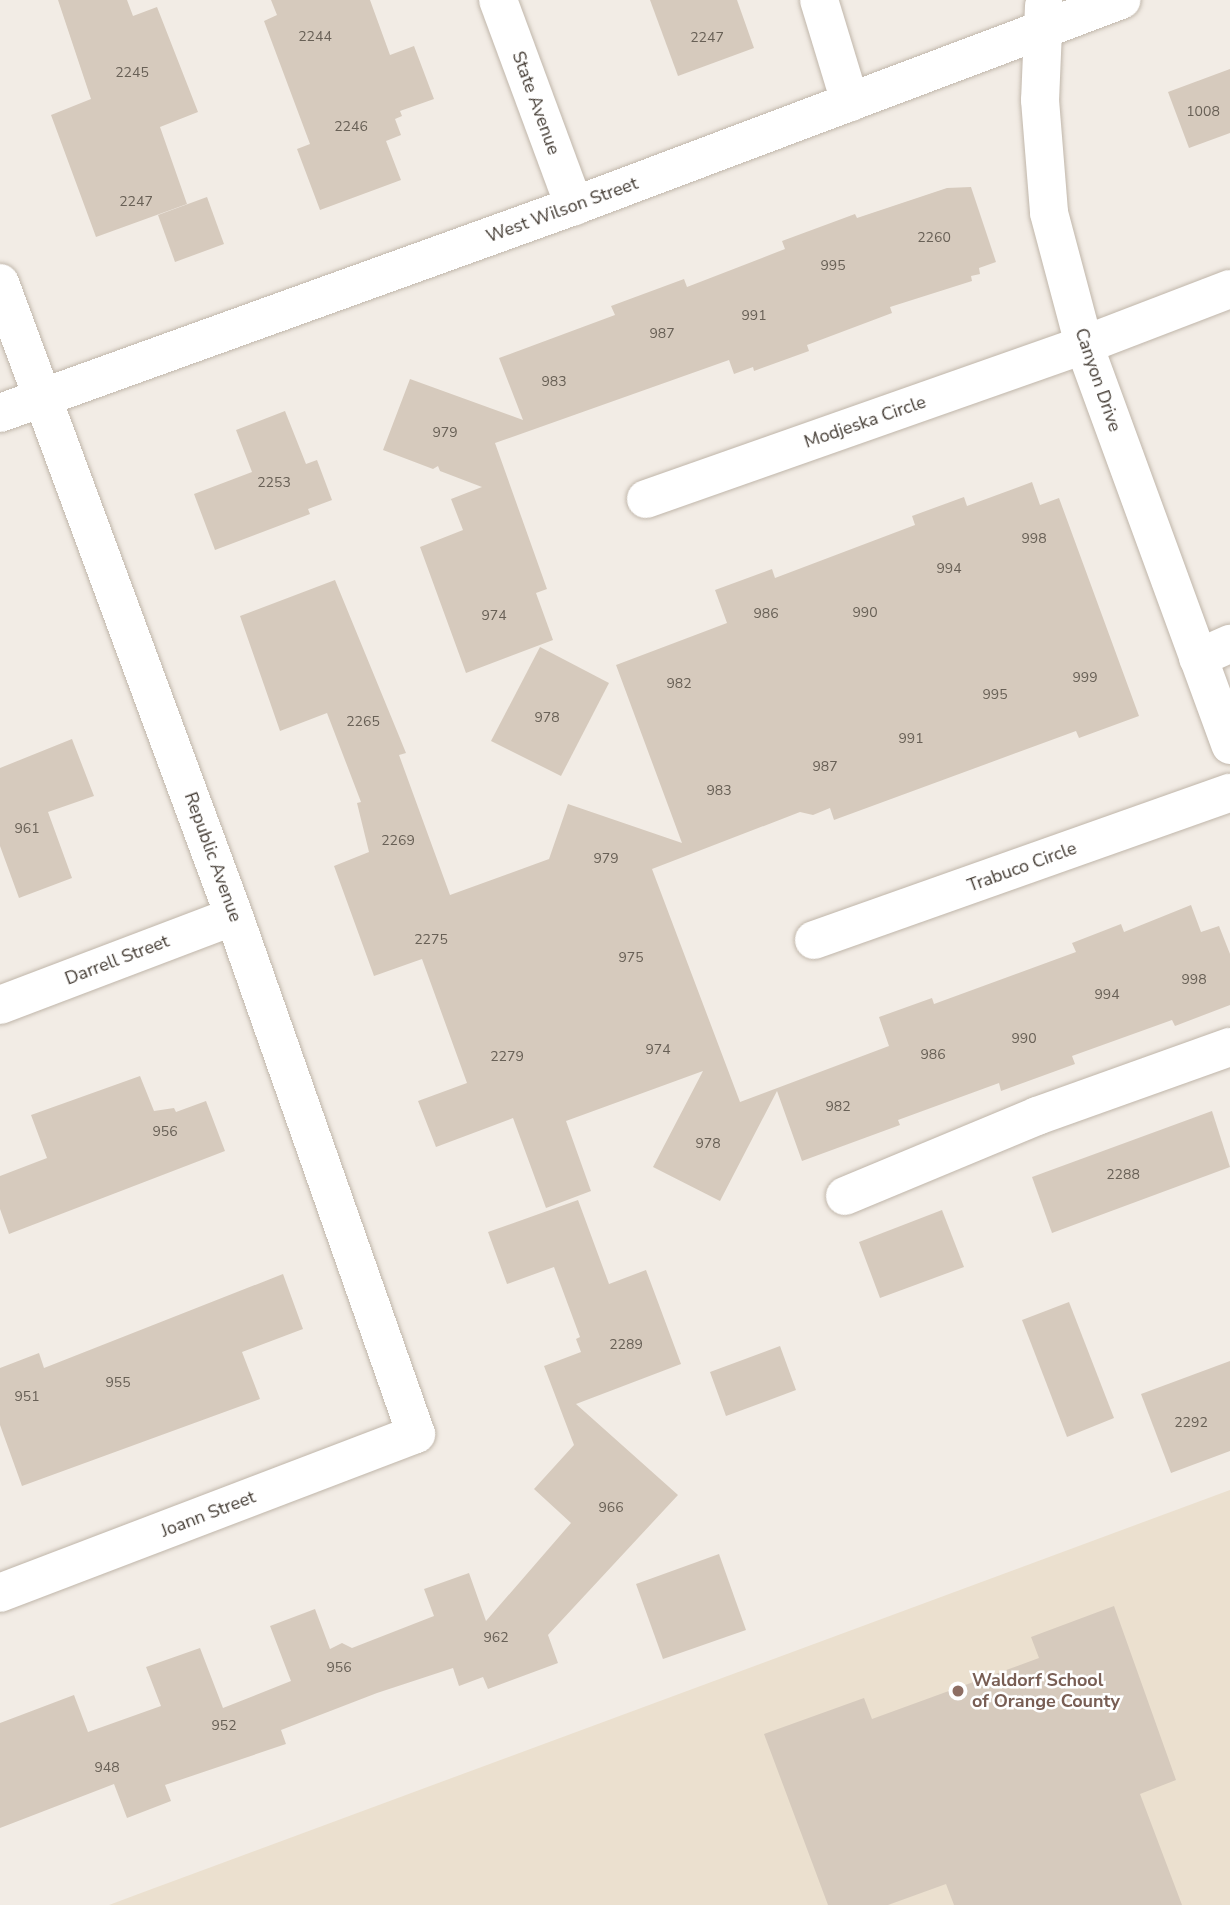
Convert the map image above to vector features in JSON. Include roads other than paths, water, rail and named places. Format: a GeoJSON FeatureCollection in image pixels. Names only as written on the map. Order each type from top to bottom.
{"type":"FeatureCollection","features":[{"type":"Feature","properties":{"kind":"street","name":"State Avenue"},"geometry":{"type":"LineString","coordinates":[[498,0],[574,206]]}},
{"type":"Feature","properties":{"kind":"street"},"geometry":{"type":"LineString","coordinates":[[819,0],[850,102]]}},
{"type":"Feature","properties":{"kind":"street","name":"West Wilson Street"},"geometry":{"type":"LineString","coordinates":[[0,413],[574,206],[850,102],[1043,15],[1121,0]]}},
{"type":"Feature","properties":{"kind":"street","name":"Canyon Drive"},"geometry":{"type":"LineString","coordinates":[[1043,15],[1040,100],[1049,213],[1084,345],[1214,651],[1230,745]]}},
{"type":"Feature","properties":{"kind":"street","name":"Republic Avenue"},"geometry":{"type":"LineString","coordinates":[[0,283],[234,916],[416,1434]]}},
{"type":"Feature","properties":{"kind":"street","name":"Modjeska Circle"},"geometry":{"type":"LineString","coordinates":[[646,499],[1084,345],[1230,289]]}},
{"type":"Feature","properties":{"kind":"street","name":"Trabuco Circle"},"geometry":{"type":"LineString","coordinates":[[814,940],[1230,793]]}},
{"type":"Feature","properties":{"kind":"street","name":"Darrell Street"},"geometry":{"type":"LineString","coordinates":[[0,1005],[234,916]]}},
{"type":"Feature","properties":{"kind":"street"},"geometry":{"type":"LineString","coordinates":[[845,1196],[1037,1116],[1230,1047]]}},
{"type":"Feature","properties":{"kind":"street","name":"Joann Street"},"geometry":{"type":"LineString","coordinates":[[0,1593],[416,1434]]}},
{"type":"Feature","properties":{"kind":"place","name":"Waldorf School of Orange County"},"geometry":{"type":"Point","coordinates":[958,1691]}}]}
